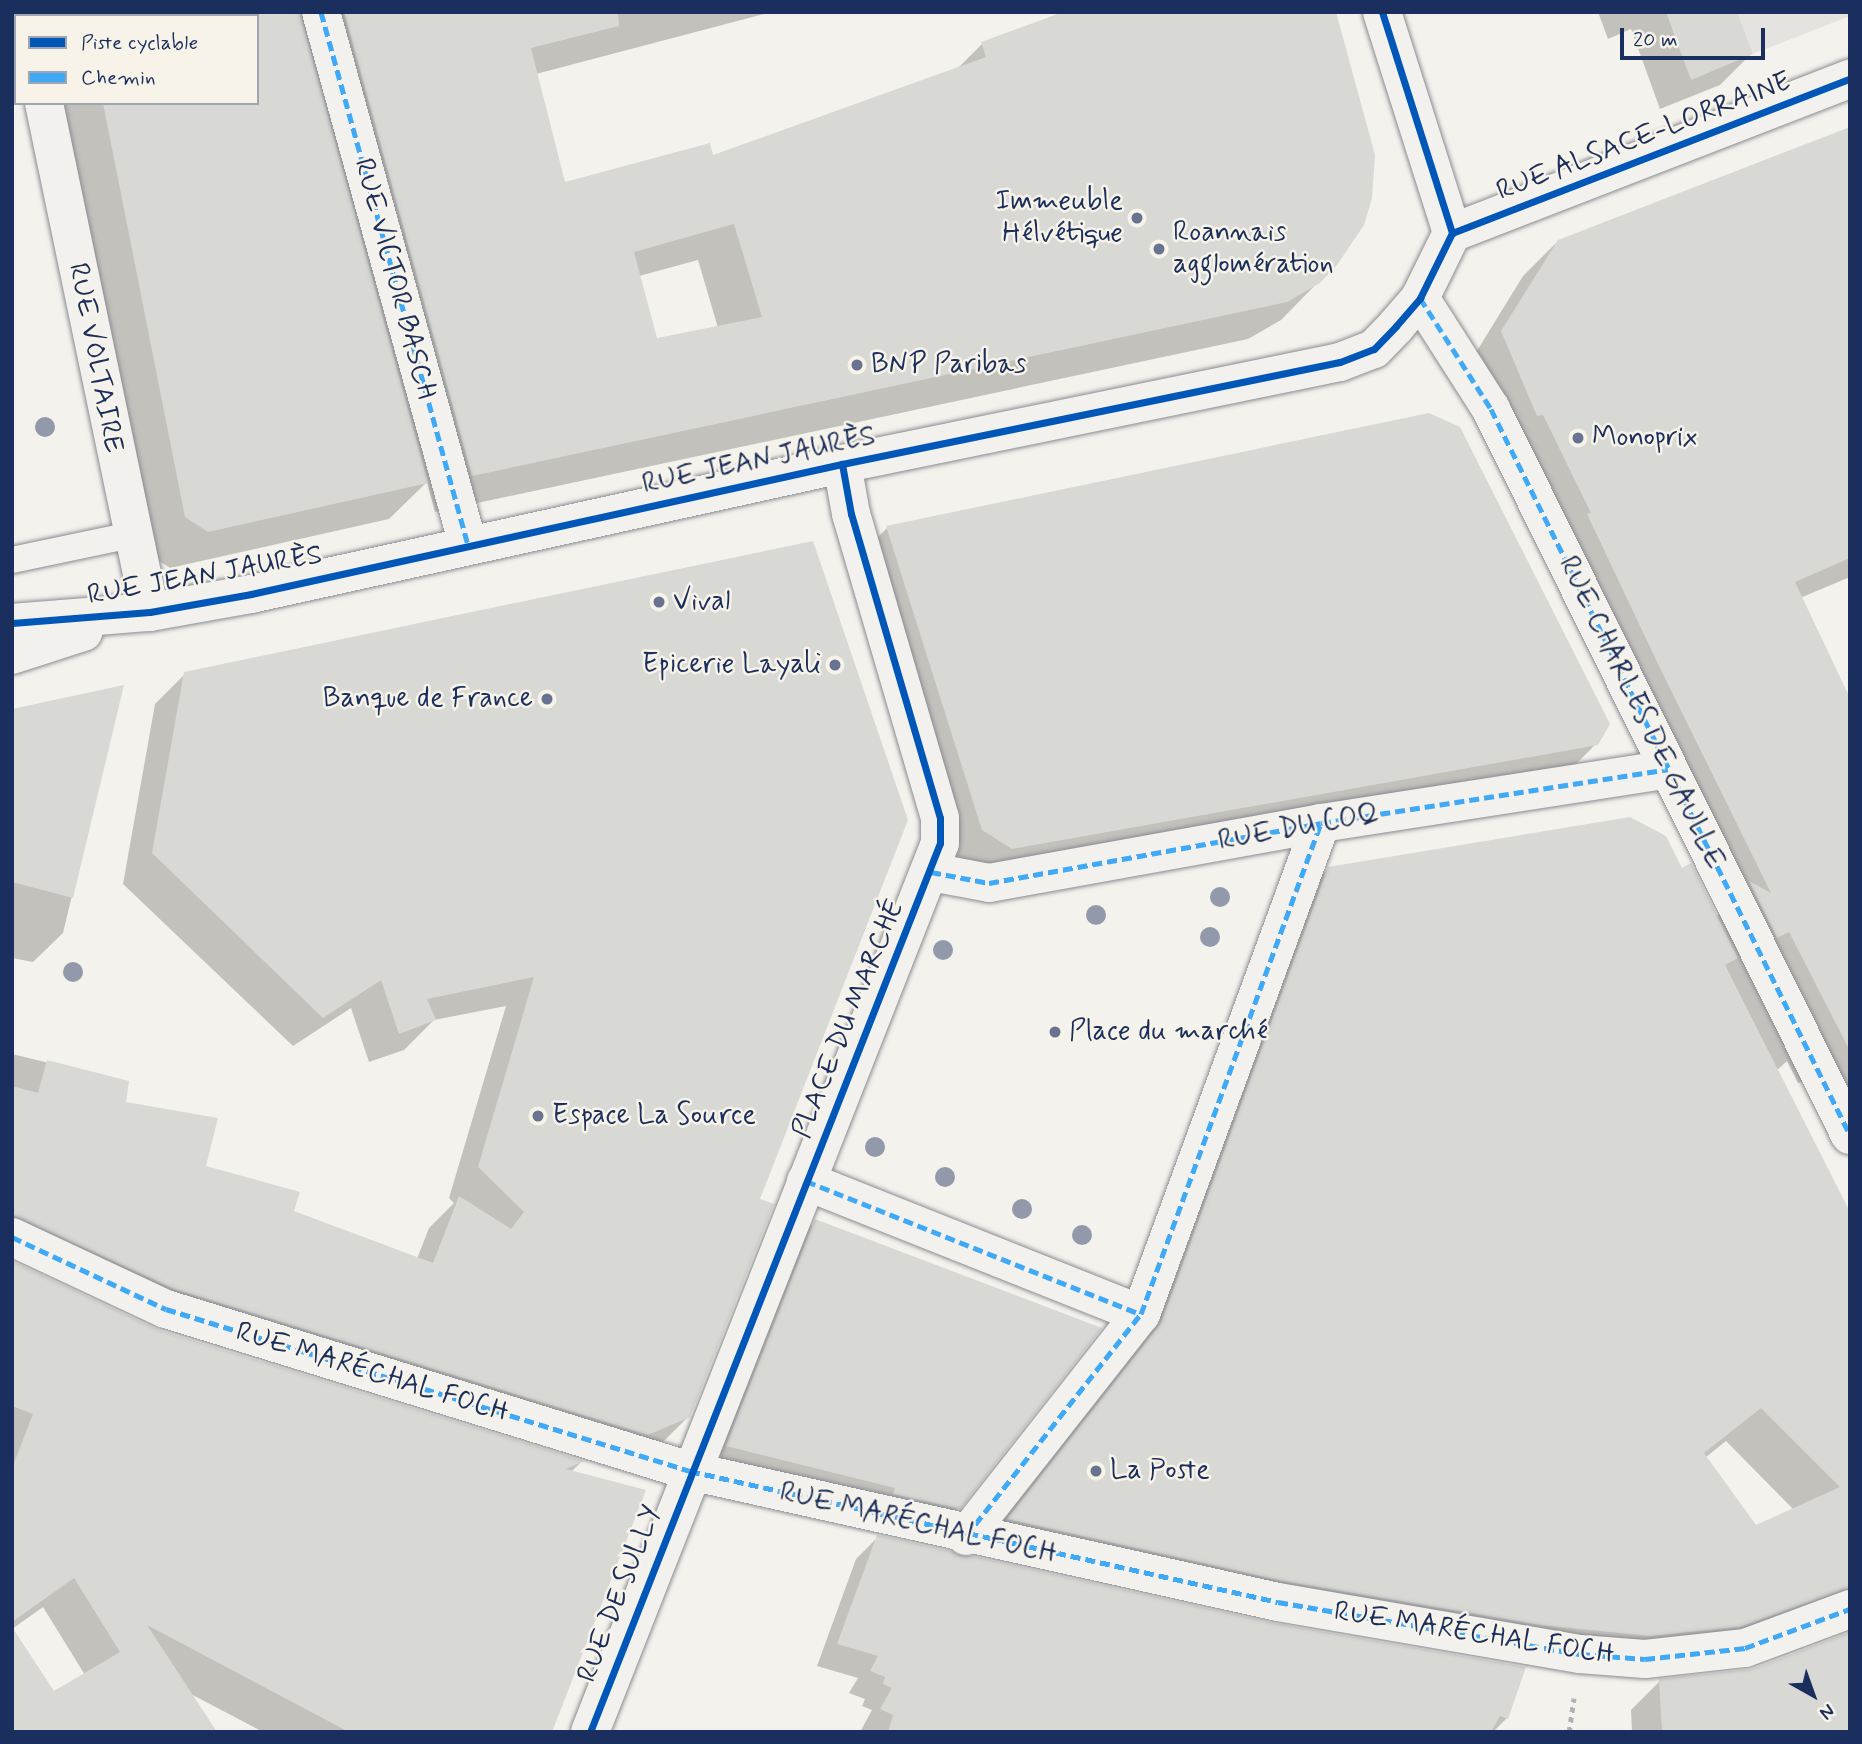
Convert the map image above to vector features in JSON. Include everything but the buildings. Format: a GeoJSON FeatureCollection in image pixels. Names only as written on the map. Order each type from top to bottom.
{"type":"FeatureCollection","features":[{"type":"Feature","properties":{"kind":"street","name":"RUE VICTOR BASCH"},"geometry":{"type":"LineString","coordinates":[[321,12],[468,545]]}},
{"type":"Feature","properties":{"kind":"street"},"geometry":{"type":"LineString","coordinates":[[1382,12],[1452,233]]}},
{"type":"Feature","properties":{"kind":"street","name":"RUE ALSACE-LORRAINE"},"geometry":{"type":"LineString","coordinates":[[1452,233],[1850,79]]}},
{"type":"Feature","properties":{"kind":"street","name":"RUE VOLTAIRE"},"geometry":{"type":"LineString","coordinates":[[44,105],[150,612]]}},
{"type":"Feature","properties":{"kind":"street","name":"RUE JEAN JAURÈS"},"geometry":{"type":"LineString","coordinates":[[12,654],[150,612],[842,464],[1340,362],[1374,349],[1420,298],[1452,233]]}},
{"type":"Feature","properties":{"kind":"street","name":"RUE CHARLES DE GAULLE"},"geometry":{"type":"LineString","coordinates":[[1420,298],[1491,409],[1850,1135]]}},
{"type":"Feature","properties":{"kind":"street","name":"PLACE DU MARCHÉ"},"geometry":{"type":"LineString","coordinates":[[842,464],[851,514],[940,818],[940,844],[806,1181],[1141,1314]]}},
{"type":"Feature","properties":{"kind":"street","name":"RUE JEAN JAURÈS"},"geometry":{"type":"LineString","coordinates":[[12,623],[150,612]]}},
{"type":"Feature","properties":{"kind":"street","name":"RUE DU COQ"},"geometry":{"type":"LineString","coordinates":[[931,872],[989,883],[1321,823],[1668,769]]}},
{"type":"Feature","properties":{"kind":"street"},"geometry":{"type":"LineString","coordinates":[[966,1536],[1141,1314],[1321,823]]}},
{"type":"Feature","properties":{"kind":"street","name":"RUE DE SULLY"},"geometry":{"type":"LineString","coordinates":[[590,1732],[690,1471],[806,1181]]}},
{"type":"Feature","properties":{"kind":"street","name":"RUE MARÉCHAL FOCH"},"geometry":{"type":"LineString","coordinates":[[12,1237],[166,1308],[690,1471],[966,1536],[1278,1602],[1580,1654],[1645,1659],[1745,1647],[1850,1609]]}},
{"type":"Feature","properties":{"kind":"lane"},"geometry":{"type":"LineString","coordinates":[[12,560],[132,535]]}},
{"type":"Feature","properties":{"kind":"shaded area"},"geometry":{"type":"Polygon","coordinates":[[[1737,12],[1850,12],[1850,16],[1753,54],[1737,12]]]}},
{"type":"Feature","properties":{"kind":"marked path"},"geometry":{"type":"LineString","coordinates":[[321,12],[468,545]]}},
{"type":"Feature","properties":{"kind":"marked path"},"geometry":{"type":"LineString","coordinates":[[1420,298],[1491,409],[1850,1135]]}},
{"type":"Feature","properties":{"kind":"marked path"},"geometry":{"type":"LineString","coordinates":[[931,872],[989,883],[1321,823],[1668,769]]}},
{"type":"Feature","properties":{"kind":"marked path"},"geometry":{"type":"LineString","coordinates":[[966,1536],[1141,1314],[1321,823]]}},
{"type":"Feature","properties":{"kind":"marked path"},"geometry":{"type":"LineString","coordinates":[[806,1181],[1141,1314]]}},
{"type":"Feature","properties":{"kind":"marked path"},"geometry":{"type":"LineString","coordinates":[[12,1237],[166,1309],[690,1471],[1278,1602],[1580,1654],[1645,1659],[1745,1648],[1850,1609]]}},
{"type":"Feature","properties":{"kind":"cycle path"},"geometry":{"type":"LineString","coordinates":[[1382,12],[1452,233]]}},
{"type":"Feature","properties":{"kind":"cycle path"},"geometry":{"type":"LineString","coordinates":[[1452,233],[1850,79]]}},
{"type":"Feature","properties":{"kind":"cycle path"},"geometry":{"type":"LineString","coordinates":[[12,623],[150,612],[251,594],[842,464],[1340,362],[1374,349],[1396,326],[1420,298],[1452,233]]}},
{"type":"Feature","properties":{"kind":"cycle path"},"geometry":{"type":"LineString","coordinates":[[590,1732],[940,843],[940,818],[851,514],[842,464]]}},
{"type":"Feature","properties":{"kind":"place","name":"Immeuble Hélvétique"},"geometry":{"type":"Point","coordinates":[1137,218]}},
{"type":"Feature","properties":{"kind":"place","name":"Roannais agglomération"},"geometry":{"type":"Point","coordinates":[1159,249]}},
{"type":"Feature","properties":{"kind":"place","name":"BNP Paribas"},"geometry":{"type":"Point","coordinates":[857,365]}},
{"type":"Feature","properties":{"kind":"place","name":"Monoprix"},"geometry":{"type":"Point","coordinates":[1578,438]}},
{"type":"Feature","properties":{"kind":"place","name":"Vival"},"geometry":{"type":"Point","coordinates":[659,602]}},
{"type":"Feature","properties":{"kind":"place","name":"Epicerie Layali"},"geometry":{"type":"Point","coordinates":[835,665]}},
{"type":"Feature","properties":{"kind":"place","name":"Banque de France"},"geometry":{"type":"Point","coordinates":[547,699]}},
{"type":"Feature","properties":{"kind":"place","name":"Place du marché"},"geometry":{"type":"Point","coordinates":[1055,1032]}},
{"type":"Feature","properties":{"kind":"place","name":"Espace La Source"},"geometry":{"type":"Point","coordinates":[538,1116]}},
{"type":"Feature","properties":{"kind":"place","name":"La Poste"},"geometry":{"type":"Point","coordinates":[1096,1471]}}]}
